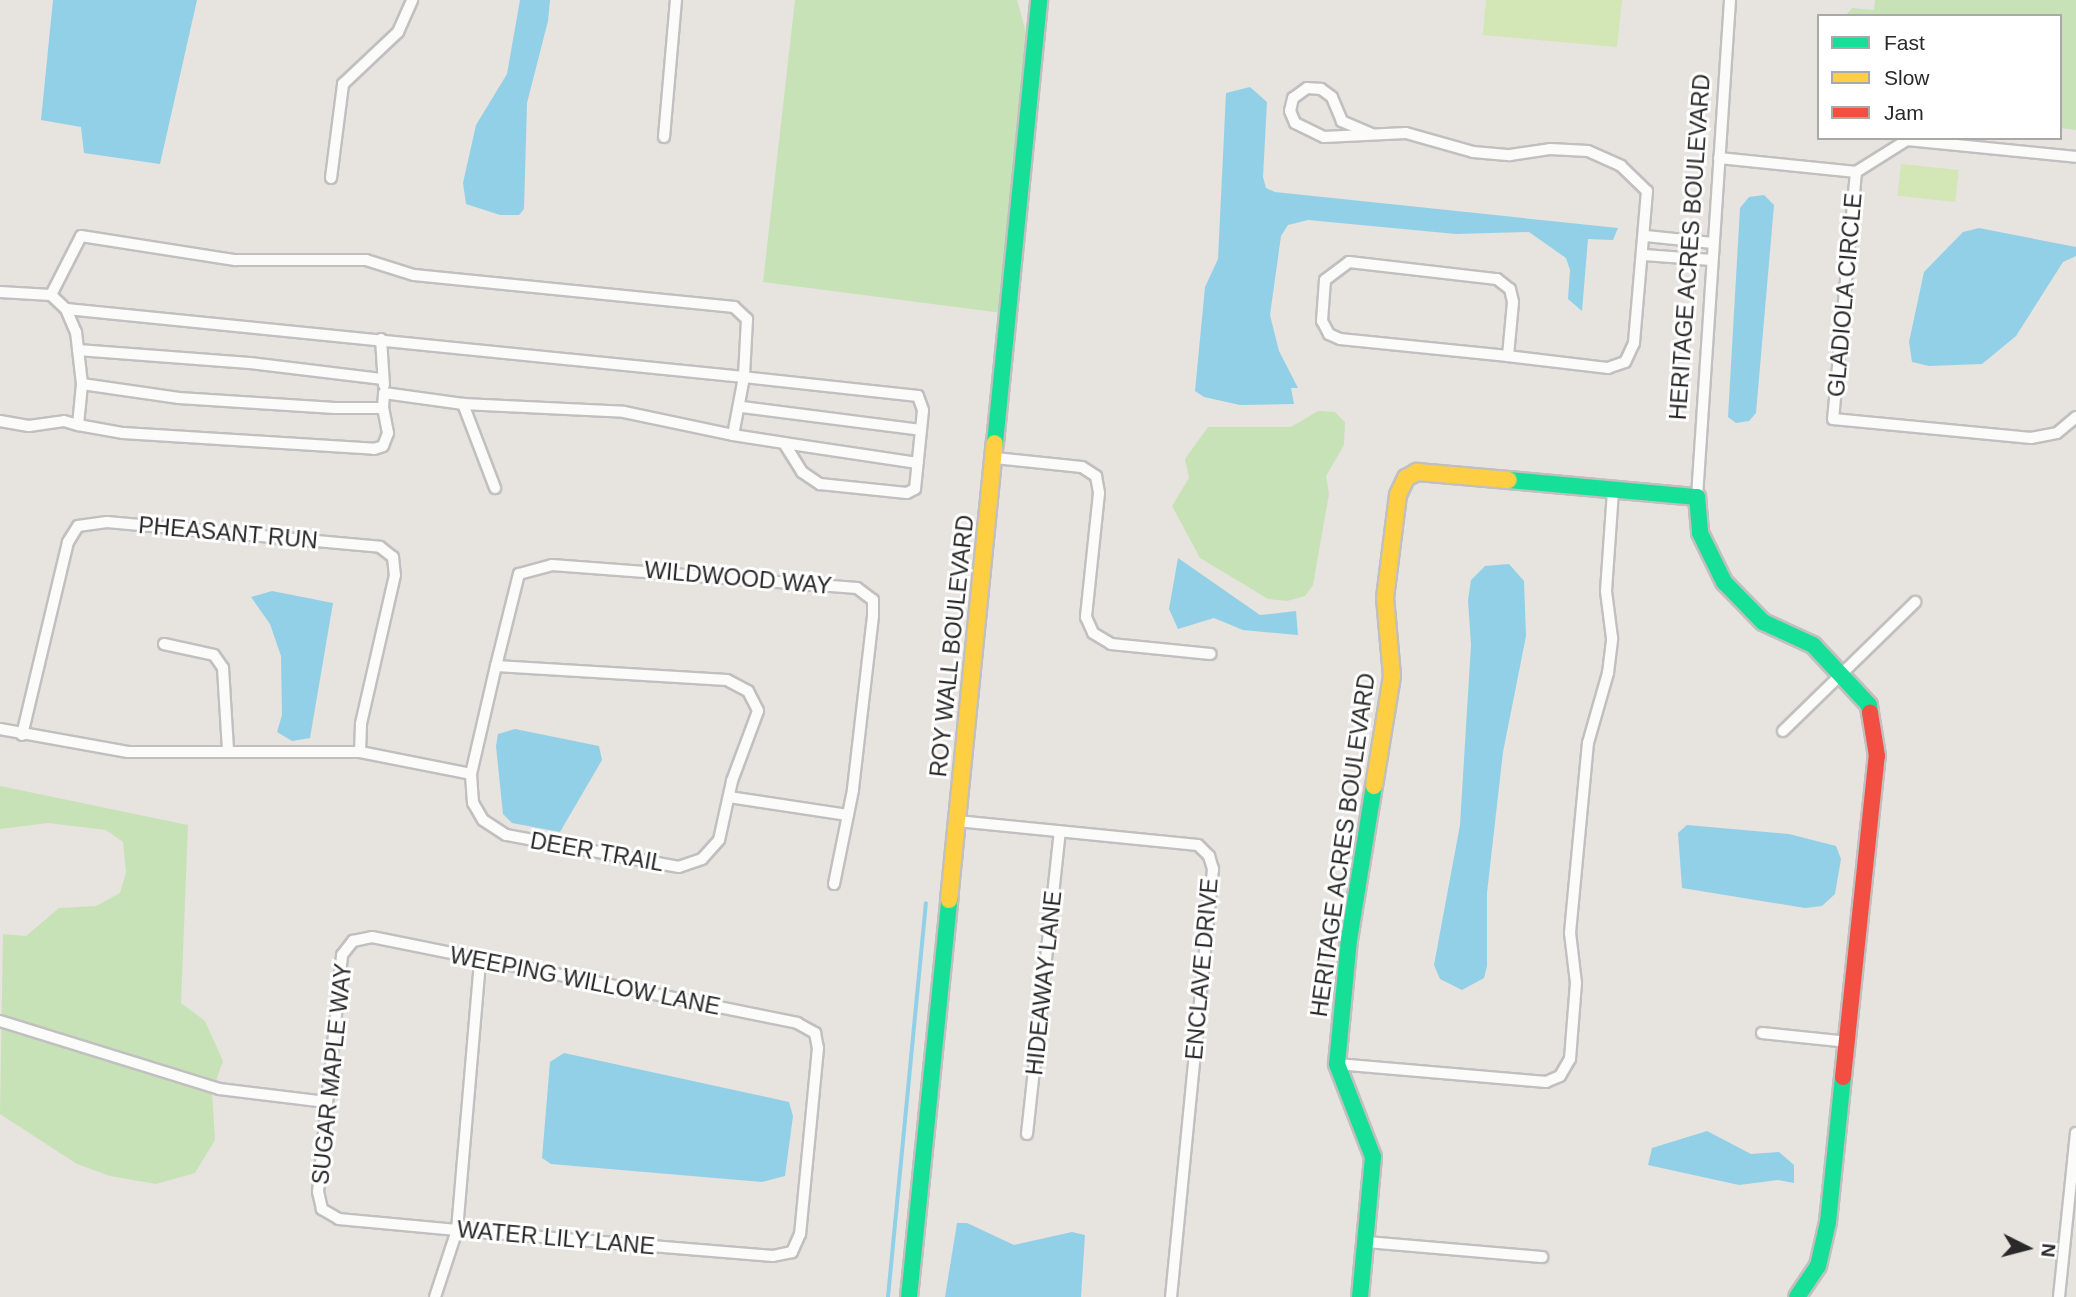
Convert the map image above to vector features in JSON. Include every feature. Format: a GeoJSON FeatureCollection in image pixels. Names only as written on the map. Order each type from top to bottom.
{"type":"FeatureCollection","features":[{"type":"Feature","properties":{"kind":"street"},"geometry":{"type":"LineString","coordinates":[[331,178],[343,84],[398,32],[412,0]]}},
{"type":"Feature","properties":{"kind":"street"},"geometry":{"type":"LineString","coordinates":[[664,137],[676,0]]}},
{"type":"Feature","properties":{"kind":"street","name":"ROY WALL BOULEVARD"},"geometry":{"type":"LineString","coordinates":[[909,1297],[1039,0]]}},
{"type":"Feature","properties":{"kind":"street","name":"HERITAGE ACRES BOULEVARD"},"geometry":{"type":"LineString","coordinates":[[1730,0],[1697,497],[1700,533],[1724,582],[1762,622],[1813,645],[1869,705],[1877,756],[1828,1222],[1818,1266],[1797,1297]]}},
{"type":"Feature","properties":{"kind":"street"},"geometry":{"type":"LineString","coordinates":[[1372,134],[1342,121],[1332,97],[1321,89],[1307,88],[1293,98],[1291,117],[1303,129],[1331,137],[1372,134],[1423,136],[1493,154],[1570,148],[1605,156],[1647,191],[1646,236],[1634,343],[1625,362],[1608,368],[1340,339],[1329,334],[1322,321],[1325,279],[1349,262],[1497,279],[1510,289],[1513,302],[1508,356]]}},
{"type":"Feature","properties":{"kind":"street"},"geometry":{"type":"LineString","coordinates":[[1719,159],[1856,172],[1908,140],[2076,157]]}},
{"type":"Feature","properties":{"kind":"street","name":"GLADIOLA CIRCLE"},"geometry":{"type":"LineString","coordinates":[[1856,172],[1833,419],[2031,438],[2057,433],[2076,417]]}},
{"type":"Feature","properties":{"kind":"street"},"geometry":{"type":"LineString","coordinates":[[51,295],[81,236],[234,260],[366,260],[414,275],[733,307],[747,319],[742,407],[733,435]]}},
{"type":"Feature","properties":{"kind":"street"},"geometry":{"type":"LineString","coordinates":[[1646,236],[1713,243]]}},
{"type":"Feature","properties":{"kind":"street"},"geometry":{"type":"LineString","coordinates":[[1644,255],[1712,260]]}},
{"type":"Feature","properties":{"kind":"street"},"geometry":{"type":"LineString","coordinates":[[0,292],[51,295],[66,309],[78,350],[82,384],[78,425]]}},
{"type":"Feature","properties":{"kind":"street"},"geometry":{"type":"LineString","coordinates":[[66,309],[149,321],[255,325],[918,396],[923,410],[915,489],[907,494],[820,484],[802,472],[784,443]]}},
{"type":"Feature","properties":{"kind":"street"},"geometry":{"type":"LineString","coordinates":[[0,421],[29,426],[64,421],[124,433],[374,449],[383,446],[388,433],[383,408],[381,339]]}},
{"type":"Feature","properties":{"kind":"street"},"geometry":{"type":"LineString","coordinates":[[78,350],[250,363],[383,379]]}},
{"type":"Feature","properties":{"kind":"street"},"geometry":{"type":"LineString","coordinates":[[82,384],[179,398],[383,408]]}},
{"type":"Feature","properties":{"kind":"street"},"geometry":{"type":"LineString","coordinates":[[384,393],[463,404],[624,412],[733,435],[918,463]]}},
{"type":"Feature","properties":{"kind":"street"},"geometry":{"type":"LineString","coordinates":[[463,404],[495,488]]}},
{"type":"Feature","properties":{"kind":"street"},"geometry":{"type":"LineString","coordinates":[[742,407],[921,430]]}},
{"type":"Feature","properties":{"kind":"street"},"geometry":{"type":"LineString","coordinates":[[995,458],[1082,467],[1096,476],[1099,493],[1086,617],[1093,633],[1111,644],[1211,654]]}},
{"type":"Feature","properties":{"kind":"street","name":"HERITAGE ACRES BOULEVARD"},"geometry":{"type":"LineString","coordinates":[[1360,1297],[1373,1157],[1347,1098],[1337,1064],[1349,940],[1392,676],[1385,598],[1401,485],[1410,474],[1433,472],[1697,497]]}},
{"type":"Feature","properties":{"kind":"street"},"geometry":{"type":"LineString","coordinates":[[1337,1064],[1546,1082],[1560,1076],[1570,1059],[1576,983],[1570,933],[1588,743],[1608,674],[1612,638],[1606,591],[1613,491]]}},
{"type":"Feature","properties":{"kind":"street","name":"PHEASANT RUN"},"geometry":{"type":"LineString","coordinates":[[22,735],[68,542],[78,526],[107,522],[380,547],[393,556],[396,575],[361,724],[360,752]]}},
{"type":"Feature","properties":{"kind":"street","name":"WILDWOOD WAY"},"geometry":{"type":"LineString","coordinates":[[471,774],[519,574],[533,567],[687,573],[857,588],[873,600],[873,616],[848,815],[834,884]]}},
{"type":"Feature","properties":{"kind":"street"},"geometry":{"type":"LineString","coordinates":[[1783,731],[1839,672],[1915,602]]}},
{"type":"Feature","properties":{"kind":"street"},"geometry":{"type":"LineString","coordinates":[[164,644],[214,654],[223,668],[228,750]]}},
{"type":"Feature","properties":{"kind":"street","name":"DEER TRAIL"},"geometry":{"type":"LineString","coordinates":[[471,774],[472,803],[483,820],[506,835],[680,867],[702,859],[719,840],[729,797],[758,711],[748,691],[727,680],[496,666]]}},
{"type":"Feature","properties":{"kind":"street"},"geometry":{"type":"LineString","coordinates":[[0,729],[128,752],[360,752],[471,774]]}},
{"type":"Feature","properties":{"kind":"street"},"geometry":{"type":"LineString","coordinates":[[729,797],[848,815]]}},
{"type":"Feature","properties":{"kind":"street","name":"ENCLAVE DRIVE"},"geometry":{"type":"LineString","coordinates":[[957,821],[1198,845],[1209,856],[1213,869],[1171,1297]]}},
{"type":"Feature","properties":{"kind":"street","name":"HIDEAWAY LANE"},"geometry":{"type":"LineString","coordinates":[[1027,1134],[1060,831]]}},
{"type":"Feature","properties":{"kind":"street","name":"WEEPING WILLOW LANE"},"geometry":{"type":"LineString","coordinates":[[354,941],[372,937],[797,1023],[815,1033],[818,1048],[800,1234],[792,1252]]}},
{"type":"Feature","properties":{"kind":"street","name":"SUGAR MAPLE WAY"},"geometry":{"type":"LineString","coordinates":[[322,1209],[318,1192],[342,955],[354,941]]}},
{"type":"Feature","properties":{"kind":"street"},"geometry":{"type":"LineString","coordinates":[[435,1297],[457,1230],[480,960]]}},
{"type":"Feature","properties":{"kind":"street"},"geometry":{"type":"LineString","coordinates":[[0,1021],[219,1089],[326,1102]]}},
{"type":"Feature","properties":{"kind":"street"},"geometry":{"type":"LineString","coordinates":[[1762,1033],[1849,1042]]}},
{"type":"Feature","properties":{"kind":"street"},"geometry":{"type":"LineString","coordinates":[[2059,1297],[2076,1132]]}},
{"type":"Feature","properties":{"kind":"street","name":"WATER LILY LANE"},"geometry":{"type":"LineString","coordinates":[[322,1209],[339,1219],[457,1230],[773,1256],[792,1252]]}},
{"type":"Feature","properties":{"kind":"street"},"geometry":{"type":"LineString","coordinates":[[1366,1242],[1542,1257]]}},
{"type":"Feature","properties":{"kind":"green space"},"geometry":{"type":"Polygon","coordinates":[[[795,0],[1017,0],[1028,39],[1002,313],[763,282],[795,0]]]}},
{"type":"Feature","properties":{"kind":"green space"},"geometry":{"type":"Polygon","coordinates":[[[1486,0],[1622,0],[1617,47],[1483,35],[1486,0]]]}},
{"type":"Feature","properties":{"kind":"green space"},"geometry":{"type":"Polygon","coordinates":[[[1875,0],[2076,0],[2076,130],[2062,128],[2062,14],[1847,14],[1852,8],[1874,10],[1875,0]]]}},
{"type":"Feature","properties":{"kind":"green space"},"geometry":{"type":"Polygon","coordinates":[[[1901,164],[1959,170],[1955,202],[1898,196],[1901,164]]]}},
{"type":"Feature","properties":{"kind":"green space"},"geometry":{"type":"Polygon","coordinates":[[[1318,411],[1335,412],[1345,422],[1344,445],[1326,476],[1329,494],[1313,585],[1305,596],[1287,601],[1268,599],[1200,558],[1172,506],[1189,478],[1185,459],[1208,427],[1291,427],[1318,411]]]}},
{"type":"Feature","properties":{"kind":"green space"},"geometry":{"type":"Polygon","coordinates":[[[0,786],[188,825],[181,1003],[205,1021],[223,1061],[212,1092],[215,1140],[195,1173],[156,1184],[110,1176],[77,1164],[0,1114],[3,934],[26,936],[59,908],[96,906],[120,893],[126,872],[123,842],[106,830],[48,823],[0,829],[0,786]]]}},
{"type":"Feature","properties":{"kind":"water"},"geometry":{"type":"Polygon","coordinates":[[[53,0],[197,0],[160,164],[84,153],[81,127],[41,120],[53,0]]]}},
{"type":"Feature","properties":{"kind":"water"},"geometry":{"type":"Polygon","coordinates":[[[520,0],[550,0],[548,21],[527,103],[524,209],[519,215],[500,215],[466,204],[463,183],[476,125],[507,74],[520,0]]]}},
{"type":"Feature","properties":{"kind":"water"},"geometry":{"type":"Polygon","coordinates":[[[1250,87],[1267,102],[1263,177],[1266,188],[1275,192],[1618,228],[1613,240],[1588,239],[1582,311],[1568,299],[1570,270],[1566,258],[1529,232],[1456,234],[1308,220],[1288,225],[1281,236],[1270,315],[1279,351],[1298,388],[1291,388],[1294,404],[1240,405],[1204,397],[1195,391],[1205,287],[1218,259],[1226,93],[1250,87]]]}},
{"type":"Feature","properties":{"kind":"water"},"geometry":{"type":"Polygon","coordinates":[[[1764,195],[1774,205],[1756,413],[1749,421],[1736,423],[1728,417],[1740,208],[1749,197],[1764,195]]]}},
{"type":"Feature","properties":{"kind":"water"},"geometry":{"type":"Polygon","coordinates":[[[1979,228],[2076,247],[2076,256],[2063,262],[2016,336],[1982,364],[1929,366],[1912,362],[1909,342],[1924,272],[1963,232],[1979,228]]]}},
{"type":"Feature","properties":{"kind":"water"},"geometry":{"type":"Polygon","coordinates":[[[1178,558],[1260,615],[1296,611],[1298,635],[1243,630],[1214,618],[1178,629],[1169,609],[1178,558]]]}},
{"type":"Feature","properties":{"kind":"water"},"geometry":{"type":"Polygon","coordinates":[[[1509,564],[1524,581],[1526,636],[1503,752],[1487,893],[1487,966],[1484,978],[1462,990],[1440,979],[1434,965],[1460,825],[1471,645],[1468,600],[1471,580],[1485,566],[1509,564]]]}},
{"type":"Feature","properties":{"kind":"water"},"geometry":{"type":"Polygon","coordinates":[[[272,591],[333,603],[310,738],[292,741],[277,732],[282,715],[281,656],[270,624],[251,597],[272,591]]]}},
{"type":"Feature","properties":{"kind":"water"},"geometry":{"type":"Polygon","coordinates":[[[515,729],[599,746],[602,760],[560,832],[512,823],[503,814],[496,746],[498,734],[515,729]]]}},
{"type":"Feature","properties":{"kind":"water"},"geometry":{"type":"Polygon","coordinates":[[[1687,825],[1789,834],[1836,846],[1841,859],[1835,894],[1822,906],[1805,908],[1682,888],[1678,833],[1687,825]]]}},
{"type":"Feature","properties":{"kind":"water"},"geometry":{"type":"Polygon","coordinates":[[[564,1053],[789,1102],[793,1116],[785,1176],[762,1182],[551,1164],[542,1158],[550,1062],[564,1053]]]}},
{"type":"Feature","properties":{"kind":"water"},"geometry":{"type":"Polygon","coordinates":[[[1707,1131],[1751,1154],[1779,1152],[1794,1165],[1794,1183],[1778,1180],[1739,1185],[1648,1165],[1652,1148],[1707,1131]]]}},
{"type":"Feature","properties":{"kind":"water"},"geometry":{"type":"Polygon","coordinates":[[[957,1223],[967,1223],[1014,1245],[1072,1232],[1085,1235],[1081,1297],[945,1297],[957,1223]]]}},
{"type":"Feature","properties":{"kind":"waterway"},"geometry":{"type":"LineString","coordinates":[[888,1297],[926,904]]}},
{"type":"Feature","properties":{"kind":"traffic: fast"},"geometry":{"type":"LineString","coordinates":[[995,443],[1039,0]]}},
{"type":"Feature","properties":{"kind":"traffic: fast"},"geometry":{"type":"LineString","coordinates":[[1509,480],[1697,497],[1700,533],[1724,582],[1763,622],[1813,645],[1869,705],[1870,713]]}},
{"type":"Feature","properties":{"kind":"traffic: fast"},"geometry":{"type":"LineString","coordinates":[[1360,1297],[1373,1157],[1337,1064],[1349,940],[1374,786]]}},
{"type":"Feature","properties":{"kind":"traffic: fast"},"geometry":{"type":"LineString","coordinates":[[909,1297],[949,900]]}},
{"type":"Feature","properties":{"kind":"traffic: fast"},"geometry":{"type":"LineString","coordinates":[[1797,1297],[1818,1266],[1828,1222],[1843,1077]]}},
{"type":"Feature","properties":{"kind":"traffic: slow"},"geometry":{"type":"LineString","coordinates":[[949,900],[995,443]]}},
{"type":"Feature","properties":{"kind":"traffic: slow"},"geometry":{"type":"LineString","coordinates":[[1374,786],[1392,676],[1385,598],[1398,495],[1406,478],[1417,472],[1509,480]]}},
{"type":"Feature","properties":{"kind":"traffic: jam"},"geometry":{"type":"LineString","coordinates":[[1843,1077],[1877,756],[1870,713]]}}]}
